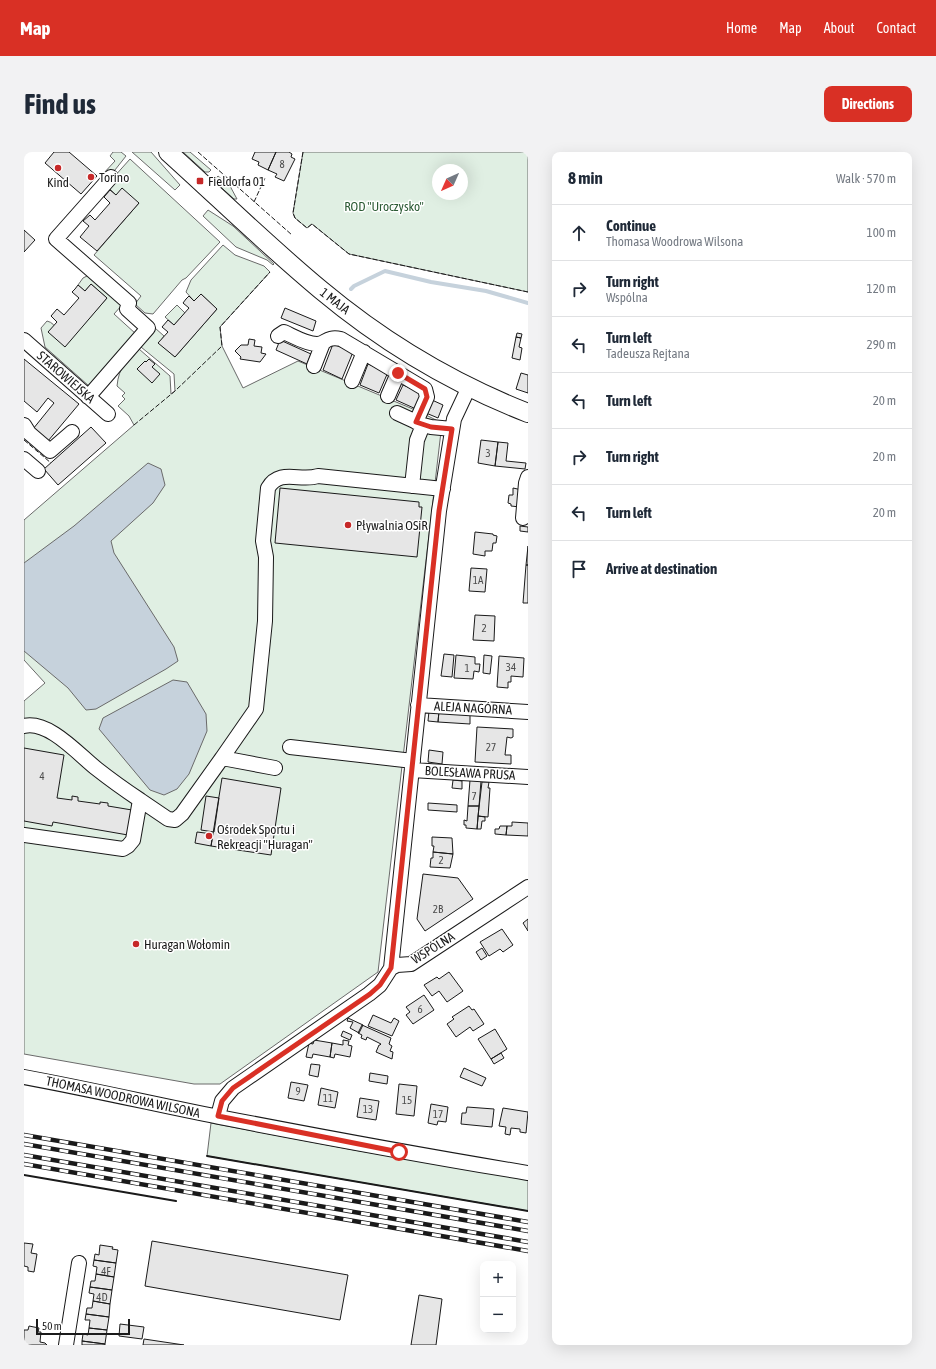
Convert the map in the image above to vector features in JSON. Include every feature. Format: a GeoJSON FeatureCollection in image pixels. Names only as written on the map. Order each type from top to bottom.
{"type":"FeatureCollection","features":[{"type":"Feature","properties":{"kind":"main road","name":"1 MAJA"},"geometry":{"type":"LineString","coordinates":[[168,152],[281,256],[345,309],[398,346],[469,387],[528,413]]}},
{"type":"Feature","properties":{"kind":"street"},"geometry":{"type":"LineString","coordinates":[[88,397],[148,328],[127,309],[129,303],[56,239],[111,177]]}},
{"type":"Feature","properties":{"kind":"street"},"geometry":{"type":"LineString","coordinates":[[278,336],[284,332],[309,343],[323,343]]}},
{"type":"Feature","properties":{"kind":"street"},"geometry":{"type":"LineString","coordinates":[[314,366],[323,343],[327,339],[341,339],[425,389],[427,397],[419,423],[412,486]]}},
{"type":"Feature","properties":{"kind":"street","name":"STAROWIEJSKA"},"geometry":{"type":"LineString","coordinates":[[25,342],[108,414]]}},
{"type":"Feature","properties":{"kind":"street"},"geometry":{"type":"LineString","coordinates":[[352,382],[364,352]]}},
{"type":"Feature","properties":{"kind":"street"},"geometry":{"type":"LineString","coordinates":[[388,396],[398,373]]}},
{"type":"Feature","properties":{"kind":"street"},"geometry":{"type":"LineString","coordinates":[[218,1116],[222,1101],[233,1088],[370,994],[380,985],[391,968],[439,511],[444,489],[454,419],[469,387]]}},
{"type":"Feature","properties":{"kind":"street"},"geometry":{"type":"LineString","coordinates":[[397,413],[431,427],[452,429]]}},
{"type":"Feature","properties":{"kind":"street"},"geometry":{"type":"LineString","coordinates":[[24,425],[29,433],[50,451],[72,432]]}},
{"type":"Feature","properties":{"kind":"street"},"geometry":{"type":"LineString","coordinates":[[24,459],[38,471]]}},
{"type":"Feature","properties":{"kind":"street"},"geometry":{"type":"LineString","coordinates":[[24,726],[34,726],[54,734],[64,740],[95,768],[168,819],[176,820],[182,814],[256,709],[265,621],[266,557],[263,541],[268,488],[271,483],[280,477],[310,479],[318,476],[444,489]]}},
{"type":"Feature","properties":{"kind":"street"},"geometry":{"type":"LineString","coordinates":[[523,518],[526,482],[528,477]]}},
{"type":"Feature","properties":{"kind":"street","name":"ALEJA NAGÓRNA"},"geometry":{"type":"LineString","coordinates":[[418,705],[528,712]]}},
{"type":"Feature","properties":{"kind":"street","name":"BOLESŁAWA PRUSA"},"geometry":{"type":"LineString","coordinates":[[290,747],[412,765],[528,777]]}},
{"type":"Feature","properties":{"kind":"street"},"geometry":{"type":"LineString","coordinates":[[222,758],[275,768]]}},
{"type":"Feature","properties":{"kind":"street"},"geometry":{"type":"LineString","coordinates":[[24,835],[123,849],[133,840],[140,800]]}},
{"type":"Feature","properties":{"kind":"street","name":"WSPÓLNA"},"geometry":{"type":"LineString","coordinates":[[391,968],[397,965],[411,964],[528,887]]}},
{"type":"Feature","properties":{"kind":"street","name":"THOMASA WOODROWA WILSONA"},"geometry":{"type":"LineString","coordinates":[[24,1077],[71,1085],[399,1152],[528,1174]]}},
{"type":"Feature","properties":{"kind":"street"},"geometry":{"type":"LineString","coordinates":[[66,1345],[79,1263]]}},
{"type":"Feature","properties":{"kind":"green space"},"geometry":{"type":"Polygon","coordinates":[[[113,152],[121,152],[126,156],[111,175],[104,177],[102,175],[115,161],[110,156],[113,152]]]}},
{"type":"Feature","properties":{"kind":"green space"},"geometry":{"type":"Polygon","coordinates":[[[132,152],[151,152],[180,185],[175,190],[132,152]]]}},
{"type":"Feature","properties":{"kind":"green space"},"geometry":{"type":"Polygon","coordinates":[[[183,152],[190,152],[211,170],[209,172],[205,172],[183,152]]]}},
{"type":"Feature","properties":{"kind":"green space","name":"ROD \"Uroczysko\""},"geometry":{"type":"Polygon","coordinates":[[[303,152],[528,152],[528,292],[349,254],[312,224],[307,228],[295,218],[293,213],[303,152]]]}},
{"type":"Feature","properties":{"kind":"green space"},"geometry":{"type":"Polygon","coordinates":[[[130,159],[220,242],[186,278],[182,280],[153,314],[145,313],[135,304],[141,296],[94,255],[139,203],[116,195],[108,187],[113,178],[130,159]]]}},
{"type":"Feature","properties":{"kind":"green space"},"geometry":{"type":"Polygon","coordinates":[[[218,176],[230,186],[237,199],[234,199],[215,182],[215,179],[218,176]]]}},
{"type":"Feature","properties":{"kind":"green space"},"geometry":{"type":"Polygon","coordinates":[[[208,210],[233,226],[274,264],[273,265],[267,260],[236,247],[203,216],[208,210]]]}},
{"type":"Feature","properties":{"kind":"green space","name":"Ośrodek Sportu i Rekreacji \"Huragan\""},"geometry":{"type":"Polygon","coordinates":[[[223,245],[235,255],[264,266],[270,272],[220,327],[222,346],[243,388],[298,361],[420,412],[442,423],[378,972],[220,1084],[194,1084],[24,1054],[24,701],[45,683],[24,660],[24,520],[134,425],[129,416],[118,406],[125,399],[122,396],[125,393],[117,386],[121,369],[139,349],[170,376],[171,394],[175,391],[174,374],[141,347],[141,345],[155,328],[164,336],[159,343],[175,357],[217,309],[201,294],[194,301],[186,292],[191,280],[223,245]]]}},
{"type":"Feature","properties":{"kind":"green space"},"geometry":{"type":"Polygon","coordinates":[[[89,275],[122,305],[114,314],[136,334],[89,386],[45,347],[41,328],[47,321],[50,322],[58,331],[65,346],[107,298],[91,284],[85,291],[78,285],[83,278],[89,275]]]}},
{"type":"Feature","properties":{"kind":"green space"},"geometry":{"type":"Polygon","coordinates":[[[177,305],[185,313],[174,325],[165,317],[177,305]]]}},
{"type":"Feature","properties":{"kind":"green space"},"geometry":{"type":"Polygon","coordinates":[[[211,1123],[354,1150],[528,1179],[528,1211],[207,1156],[211,1123]]]}},
{"type":"Feature","properties":{"kind":"shaded area"},"geometry":{"type":"Polygon","coordinates":[[[148,463],[161,469],[165,485],[153,503],[111,541],[114,553],[174,647],[178,661],[96,709],[86,710],[68,688],[24,651],[24,563],[74,526],[148,463]]]}},
{"type":"Feature","properties":{"kind":"shaded area"},"geometry":{"type":"Polygon","coordinates":[[[173,680],[187,682],[206,714],[207,731],[189,774],[177,789],[164,795],[150,790],[99,729],[103,718],[173,680]]]}},
{"type":"Feature","properties":{"kind":"building"},"geometry":{"type":"Polygon","coordinates":[[[54,152],[69,152],[97,176],[81,194],[45,163],[54,152]]]}},
{"type":"Feature","properties":{"kind":"building"},"geometry":{"type":"Polygon","coordinates":[[[255,152],[276,152],[268,170],[258,165],[259,162],[252,159],[255,152]]]}},
{"type":"Feature","properties":{"kind":"building"},"geometry":{"type":"Polygon","coordinates":[[[276,152],[289,152],[292,154],[291,157],[295,159],[284,181],[275,177],[277,174],[268,170],[276,152]]]}},
{"type":"Feature","properties":{"kind":"building"},"geometry":{"type":"Polygon","coordinates":[[[122,188],[139,203],[97,251],[80,237],[89,226],[83,221],[90,215],[95,220],[110,203],[104,197],[110,190],[116,195],[122,188]]]}},
{"type":"Feature","properties":{"kind":"building"},"geometry":{"type":"Polygon","coordinates":[[[24,230],[35,240],[24,252],[24,230]]]}},
{"type":"Feature","properties":{"kind":"building"},"geometry":{"type":"Polygon","coordinates":[[[91,284],[107,298],[65,347],[48,332],[57,322],[51,316],[57,309],[64,315],[79,298],[72,292],[78,285],[85,291],[91,284]]]}},
{"type":"Feature","properties":{"kind":"building"},"geometry":{"type":"Polygon","coordinates":[[[201,294],[217,309],[175,357],[158,343],[168,332],[162,327],[168,320],[174,325],[189,308],[183,303],[189,296],[194,301],[201,294]]]}},
{"type":"Feature","properties":{"kind":"building"},"geometry":{"type":"Polygon","coordinates":[[[285,308],[316,321],[313,331],[281,318],[285,308]]]}},
{"type":"Feature","properties":{"kind":"building"},"geometry":{"type":"Polygon","coordinates":[[[517,333],[522,334],[521,338],[516,337],[517,333]]]}},
{"type":"Feature","properties":{"kind":"building"},"geometry":{"type":"Polygon","coordinates":[[[516,337],[521,338],[519,347],[522,348],[520,360],[512,358],[516,337]]]}},
{"type":"Feature","properties":{"kind":"building"},"geometry":{"type":"Polygon","coordinates":[[[249,339],[255,340],[254,346],[262,347],[261,353],[266,354],[260,362],[240,359],[241,357],[235,351],[241,345],[248,345],[249,339]]]}},
{"type":"Feature","properties":{"kind":"building"},"geometry":{"type":"Polygon","coordinates":[[[280,340],[311,354],[307,364],[276,350],[280,340]]]}},
{"type":"Feature","properties":{"kind":"building"},"geometry":{"type":"Polygon","coordinates":[[[333,344],[353,352],[342,379],[323,370],[333,344]]]}},
{"type":"Feature","properties":{"kind":"building"},"geometry":{"type":"Polygon","coordinates":[[[24,359],[79,404],[48,441],[33,429],[54,403],[48,398],[37,412],[24,401],[24,359]]]}},
{"type":"Feature","properties":{"kind":"building"},"geometry":{"type":"Polygon","coordinates":[[[149,359],[155,364],[152,367],[160,374],[152,383],[137,369],[149,359]]]}},
{"type":"Feature","properties":{"kind":"building"},"geometry":{"type":"Polygon","coordinates":[[[368,364],[388,372],[379,393],[360,385],[368,364]]]}},
{"type":"Feature","properties":{"kind":"building"},"geometry":{"type":"Polygon","coordinates":[[[521,373],[528,375],[528,393],[516,389],[521,373]]]}},
{"type":"Feature","properties":{"kind":"building"},"geometry":{"type":"Polygon","coordinates":[[[403,385],[422,393],[416,409],[396,400],[403,385]]]}},
{"type":"Feature","properties":{"kind":"building"},"geometry":{"type":"Polygon","coordinates":[[[432,400],[443,405],[438,418],[426,413],[432,400]]]}},
{"type":"Feature","properties":{"kind":"building"},"geometry":{"type":"Polygon","coordinates":[[[91,427],[106,443],[58,485],[44,469],[91,427]]]}},
{"type":"Feature","properties":{"kind":"building"},"geometry":{"type":"Polygon","coordinates":[[[481,440],[498,442],[495,466],[478,463],[481,440]]]}},
{"type":"Feature","properties":{"kind":"building"},"geometry":{"type":"Polygon","coordinates":[[[498,442],[508,443],[506,461],[526,463],[525,469],[495,466],[498,442]]]}},
{"type":"Feature","properties":{"kind":"building","name":"Pływalnia OSiR"},"geometry":{"type":"Polygon","coordinates":[[[280,488],[419,502],[419,507],[422,507],[417,557],[275,543],[280,488]]]}},
{"type":"Feature","properties":{"kind":"building"},"geometry":{"type":"Polygon","coordinates":[[[513,488],[522,490],[520,507],[511,506],[511,504],[508,503],[509,495],[513,495],[513,488]]]}},
{"type":"Feature","properties":{"kind":"building"},"geometry":{"type":"Polygon","coordinates":[[[520,526],[528,527],[528,532],[520,531],[520,526]]]}},
{"type":"Feature","properties":{"kind":"building"},"geometry":{"type":"Polygon","coordinates":[[[475,532],[493,534],[497,536],[496,543],[493,543],[492,551],[485,551],[485,556],[473,554],[475,532]]]}},
{"type":"Feature","properties":{"kind":"building"},"geometry":{"type":"Polygon","coordinates":[[[528,546],[528,565],[526,565],[528,546]]]}},
{"type":"Feature","properties":{"kind":"building"},"geometry":{"type":"Polygon","coordinates":[[[526,565],[528,565],[528,603],[523,603],[526,565]]]}},
{"type":"Feature","properties":{"kind":"building"},"geometry":{"type":"Polygon","coordinates":[[[471,568],[487,569],[485,592],[469,591],[471,568]]]}},
{"type":"Feature","properties":{"kind":"building"},"geometry":{"type":"Polygon","coordinates":[[[475,615],[495,616],[494,641],[473,640],[475,615]]]}},
{"type":"Feature","properties":{"kind":"building"},"geometry":{"type":"Polygon","coordinates":[[[444,654],[454,655],[452,677],[441,676],[444,654]]]}},
{"type":"Feature","properties":{"kind":"building"},"geometry":{"type":"Polygon","coordinates":[[[456,655],[475,657],[475,664],[480,664],[479,672],[474,671],[473,679],[454,678],[456,655]]]}},
{"type":"Feature","properties":{"kind":"building"},"geometry":{"type":"Polygon","coordinates":[[[484,655],[492,656],[490,674],[483,673],[484,655]]]}},
{"type":"Feature","properties":{"kind":"building"},"geometry":{"type":"Polygon","coordinates":[[[499,656],[524,658],[523,677],[511,676],[511,682],[508,682],[508,688],[497,687],[499,656]]]}},
{"type":"Feature","properties":{"kind":"building"},"geometry":{"type":"Polygon","coordinates":[[[429,711],[439,711],[438,722],[428,721],[429,711]]]}},
{"type":"Feature","properties":{"kind":"building"},"geometry":{"type":"Polygon","coordinates":[[[439,711],[470,714],[470,724],[438,722],[439,711]]]}},
{"type":"Feature","properties":{"kind":"building"},"geometry":{"type":"Polygon","coordinates":[[[477,727],[513,729],[513,737],[507,737],[505,755],[511,755],[511,764],[475,762],[477,727]]]}},
{"type":"Feature","properties":{"kind":"building"},"geometry":{"type":"Polygon","coordinates":[[[24,748],[64,755],[57,798],[72,800],[72,796],[78,797],[78,801],[100,804],[100,802],[108,803],[108,806],[132,810],[128,835],[53,822],[52,826],[24,821],[24,748]]]}},
{"type":"Feature","properties":{"kind":"building"},"geometry":{"type":"Polygon","coordinates":[[[429,750],[443,752],[442,764],[428,762],[429,750]]]}},
{"type":"Feature","properties":{"kind":"building"},"geometry":{"type":"Polygon","coordinates":[[[222,778],[281,788],[271,855],[211,846],[222,778]]]}},
{"type":"Feature","properties":{"kind":"building"},"geometry":{"type":"Polygon","coordinates":[[[453,780],[462,781],[462,789],[452,788],[453,780]]]}},
{"type":"Feature","properties":{"kind":"building"},"geometry":{"type":"Polygon","coordinates":[[[470,780],[481,781],[479,806],[468,806],[470,780]]]}},
{"type":"Feature","properties":{"kind":"building"},"geometry":{"type":"Polygon","coordinates":[[[482,782],[489,782],[488,817],[478,816],[482,782]]]}},
{"type":"Feature","properties":{"kind":"building"},"geometry":{"type":"Polygon","coordinates":[[[206,796],[219,798],[214,832],[201,830],[206,796]]]}},
{"type":"Feature","properties":{"kind":"building"},"geometry":{"type":"Polygon","coordinates":[[[428,803],[457,805],[457,812],[428,810],[428,803]]]}},
{"type":"Feature","properties":{"kind":"building"},"geometry":{"type":"Polygon","coordinates":[[[468,806],[479,806],[477,829],[466,828],[466,825],[464,825],[464,820],[467,821],[468,806]]]}},
{"type":"Feature","properties":{"kind":"building"},"geometry":{"type":"Polygon","coordinates":[[[478,816],[485,817],[485,821],[482,821],[481,829],[477,829],[478,816]]]}},
{"type":"Feature","properties":{"kind":"building"},"geometry":{"type":"Polygon","coordinates":[[[512,822],[528,823],[528,836],[506,835],[507,826],[512,826],[512,822]]]}},
{"type":"Feature","properties":{"kind":"building"},"geometry":{"type":"Polygon","coordinates":[[[500,826],[507,826],[506,835],[495,834],[495,829],[499,829],[500,826]]]}},
{"type":"Feature","properties":{"kind":"building"},"geometry":{"type":"Polygon","coordinates":[[[197,832],[213,834],[211,846],[195,843],[197,832]]]}},
{"type":"Feature","properties":{"kind":"building"},"geometry":{"type":"Polygon","coordinates":[[[432,837],[452,838],[453,854],[433,852],[434,846],[432,846],[432,837]]]}},
{"type":"Feature","properties":{"kind":"building"},"geometry":{"type":"Polygon","coordinates":[[[433,852],[453,854],[450,868],[430,867],[433,852]]]}},
{"type":"Feature","properties":{"kind":"building"},"geometry":{"type":"Polygon","coordinates":[[[423,874],[458,878],[473,899],[425,931],[417,919],[423,874]]]}},
{"type":"Feature","properties":{"kind":"building"},"geometry":{"type":"Polygon","coordinates":[[[528,919],[528,931],[523,923],[528,919]]]}},
{"type":"Feature","properties":{"kind":"building"},"geometry":{"type":"Polygon","coordinates":[[[502,929],[513,945],[503,952],[500,949],[489,956],[480,942],[502,929]]]}},
{"type":"Feature","properties":{"kind":"building"},"geometry":{"type":"Polygon","coordinates":[[[482,948],[487,956],[481,960],[476,952],[482,948]]]}},
{"type":"Feature","properties":{"kind":"building"},"geometry":{"type":"Polygon","coordinates":[[[449,972],[463,991],[447,1002],[439,991],[432,996],[424,985],[437,977],[439,979],[449,972]]]}},
{"type":"Feature","properties":{"kind":"building"},"geometry":{"type":"Polygon","coordinates":[[[424,995],[434,1010],[413,1024],[406,1015],[410,1012],[406,1007],[424,995]]]}},
{"type":"Feature","properties":{"kind":"building"},"geometry":{"type":"Polygon","coordinates":[[[469,1006],[472,1010],[474,1009],[484,1024],[473,1031],[470,1027],[456,1037],[447,1024],[454,1019],[452,1017],[469,1006]]]}},
{"type":"Feature","properties":{"kind":"building"},"geometry":{"type":"Polygon","coordinates":[[[373,1015],[391,1023],[394,1018],[399,1021],[392,1036],[368,1026],[373,1015]]]}},
{"type":"Feature","properties":{"kind":"building"},"geometry":{"type":"Polygon","coordinates":[[[348,1018],[363,1025],[359,1033],[350,1028],[353,1022],[347,1021],[348,1018]]]}},
{"type":"Feature","properties":{"kind":"building"},"geometry":{"type":"Polygon","coordinates":[[[362,1025],[391,1038],[389,1044],[392,1046],[390,1051],[393,1052],[392,1059],[376,1052],[381,1044],[367,1037],[366,1040],[361,1038],[362,1035],[358,1033],[362,1025]]]}},
{"type":"Feature","properties":{"kind":"building"},"geometry":{"type":"Polygon","coordinates":[[[495,1029],[507,1049],[491,1059],[478,1039],[495,1029]]]}},
{"type":"Feature","properties":{"kind":"building"},"geometry":{"type":"Polygon","coordinates":[[[343,1031],[352,1035],[350,1040],[341,1036],[343,1031]]]}},
{"type":"Feature","properties":{"kind":"building"},"geometry":{"type":"Polygon","coordinates":[[[314,1040],[332,1043],[330,1057],[313,1054],[312,1058],[306,1057],[309,1043],[313,1044],[314,1040]]]}},
{"type":"Feature","properties":{"kind":"building"},"geometry":{"type":"Polygon","coordinates":[[[343,1040],[349,1041],[348,1045],[352,1046],[350,1057],[335,1054],[334,1058],[330,1057],[332,1043],[343,1045],[343,1040]]]}},
{"type":"Feature","properties":{"kind":"building"},"geometry":{"type":"Polygon","coordinates":[[[501,1053],[504,1058],[494,1064],[491,1059],[501,1053]]]}},
{"type":"Feature","properties":{"kind":"building"},"geometry":{"type":"Polygon","coordinates":[[[311,1064],[320,1065],[318,1077],[309,1075],[311,1064]]]}},
{"type":"Feature","properties":{"kind":"building"},"geometry":{"type":"Polygon","coordinates":[[[464,1068],[486,1078],[482,1086],[460,1077],[464,1068]]]}},
{"type":"Feature","properties":{"kind":"building"},"geometry":{"type":"Polygon","coordinates":[[[370,1073],[388,1076],[387,1084],[369,1081],[370,1073]]]}},
{"type":"Feature","properties":{"kind":"building"},"geometry":{"type":"Polygon","coordinates":[[[291,1082],[308,1085],[304,1101],[288,1098],[291,1082]]]}},
{"type":"Feature","properties":{"kind":"building"},"geometry":{"type":"Polygon","coordinates":[[[399,1084],[417,1086],[414,1116],[396,1114],[399,1084]]]}},
{"type":"Feature","properties":{"kind":"building"},"geometry":{"type":"Polygon","coordinates":[[[321,1088],[338,1092],[335,1108],[318,1105],[321,1088]]]}},
{"type":"Feature","properties":{"kind":"building"},"geometry":{"type":"Polygon","coordinates":[[[360,1098],[379,1101],[376,1120],[357,1117],[360,1098]]]}},
{"type":"Feature","properties":{"kind":"building"},"geometry":{"type":"Polygon","coordinates":[[[431,1104],[448,1107],[446,1122],[438,1121],[437,1125],[428,1123],[431,1104]]]}},
{"type":"Feature","properties":{"kind":"building"},"geometry":{"type":"Polygon","coordinates":[[[467,1107],[494,1109],[492,1127],[461,1124],[462,1113],[466,1113],[467,1107]]]}},
{"type":"Feature","properties":{"kind":"building"},"geometry":{"type":"Polygon","coordinates":[[[503,1108],[528,1112],[526,1133],[520,1132],[520,1129],[511,1128],[510,1135],[505,1134],[506,1127],[499,1126],[503,1108]]]}},
{"type":"Feature","properties":{"kind":"building"},"geometry":{"type":"Polygon","coordinates":[[[152,1241],[348,1275],[340,1320],[145,1286],[152,1241]]]}},
{"type":"Feature","properties":{"kind":"building"},"geometry":{"type":"Polygon","coordinates":[[[24,1243],[33,1244],[31,1253],[37,1254],[34,1272],[28,1271],[28,1267],[24,1266],[24,1243]]]}},
{"type":"Feature","properties":{"kind":"building"},"geometry":{"type":"Polygon","coordinates":[[[100,1245],[113,1247],[112,1249],[118,1250],[116,1263],[94,1260],[95,1254],[99,1255],[100,1245]]]}},
{"type":"Feature","properties":{"kind":"building"},"geometry":{"type":"Polygon","coordinates":[[[94,1260],[116,1263],[114,1277],[96,1274],[97,1267],[93,1266],[94,1260]]]}},
{"type":"Feature","properties":{"kind":"building"},"geometry":{"type":"Polygon","coordinates":[[[96,1274],[114,1277],[112,1290],[90,1287],[91,1281],[95,1281],[96,1274]]]}},
{"type":"Feature","properties":{"kind":"building"},"geometry":{"type":"Polygon","coordinates":[[[90,1287],[112,1290],[110,1304],[93,1301],[94,1294],[89,1293],[90,1287]]]}},
{"type":"Feature","properties":{"kind":"building"},"geometry":{"type":"Polygon","coordinates":[[[419,1295],[442,1299],[436,1345],[411,1345],[419,1295]]]}},
{"type":"Feature","properties":{"kind":"building"},"geometry":{"type":"Polygon","coordinates":[[[93,1301],[110,1304],[109,1317],[86,1314],[87,1308],[92,1308],[93,1301]]]}},
{"type":"Feature","properties":{"kind":"building"},"geometry":{"type":"Polygon","coordinates":[[[86,1314],[109,1317],[107,1330],[89,1328],[90,1320],[85,1320],[86,1314]]]}},
{"type":"Feature","properties":{"kind":"building"},"geometry":{"type":"Polygon","coordinates":[[[120,1324],[144,1327],[142,1339],[119,1336],[120,1324]]]}},
{"type":"Feature","properties":{"kind":"building"},"geometry":{"type":"Polygon","coordinates":[[[29,1326],[39,1328],[38,1332],[41,1332],[40,1342],[47,1345],[24,1345],[24,1330],[28,1330],[29,1326]]]}},
{"type":"Feature","properties":{"kind":"building"},"geometry":{"type":"Polygon","coordinates":[[[89,1328],[107,1330],[105,1344],[82,1341],[83,1334],[88,1335],[89,1328]]]}},
{"type":"Feature","properties":{"kind":"building"},"geometry":{"type":"Polygon","coordinates":[[[144,1339],[184,1345],[143,1345],[144,1339]]]}},
{"type":"Feature","properties":{"kind":"building"},"geometry":{"type":"Polygon","coordinates":[[[82,1341],[105,1344],[105,1345],[82,1345],[82,1341]]]}},
{"type":"Feature","properties":{"kind":"waterway"},"geometry":{"type":"LineString","coordinates":[[351,289],[354,286],[385,271],[431,282],[486,291],[528,303]]}},
{"type":"Feature","properties":{"kind":"railway"},"geometry":{"type":"LineString","coordinates":[[24,1135],[528,1222]]}},
{"type":"Feature","properties":{"kind":"railway"},"geometry":{"type":"LineString","coordinates":[[24,1144],[528,1231]]}},
{"type":"Feature","properties":{"kind":"railway"},"geometry":{"type":"LineString","coordinates":[[24,1155],[528,1242]]}},
{"type":"Feature","properties":{"kind":"railway"},"geometry":{"type":"LineString","coordinates":[[24,1164],[528,1251]]}},
{"type":"Feature","properties":{"kind":"fence"},"geometry":{"type":"LineString","coordinates":[[198,152],[292,235]]}},
{"type":"Feature","properties":{"kind":"fence"},"geometry":{"type":"LineString","coordinates":[[303,152],[293,213],[295,218],[307,228],[312,224],[349,254],[528,292]]}},
{"type":"Feature","properties":{"kind":"fence"},"geometry":{"type":"LineString","coordinates":[[254,202],[265,178]]}},
{"type":"Feature","properties":{"kind":"fence"},"geometry":{"type":"LineString","coordinates":[[134,425],[175,391],[222,346],[220,327],[270,272]]}},
{"type":"Feature","properties":{"kind":"fence"},"geometry":{"type":"LineString","coordinates":[[24,440],[51,463]]}},
{"type":"Feature","properties":{"kind":"wall"},"geometry":{"type":"LineString","coordinates":[[207,1156],[528,1211]]}},
{"type":"Feature","properties":{"kind":"wall"},"geometry":{"type":"LineString","coordinates":[[24,1175],[176,1201]]}},
{"type":"Feature","properties":{"kind":"place","name":"Kind"},"geometry":{"type":"Point","coordinates":[58,168]}},
{"type":"Feature","properties":{"kind":"place","name":"Torino"},"geometry":{"type":"Point","coordinates":[91,177]}},
{"type":"Feature","properties":{"kind":"place","name":"Fieldorfa 01"},"geometry":{"type":"Point","coordinates":[200,181]}},
{"type":"Feature","properties":{"kind":"place","name":"Pływalnia OSiR"},"geometry":{"type":"Point","coordinates":[348,525]}},
{"type":"Feature","properties":{"kind":"place","name":"Ośrodek Sportu i Rekreacji \"Huragan\""},"geometry":{"type":"Point","coordinates":[209,836]}},
{"type":"Feature","properties":{"kind":"place","name":"Huragan Wołomin"},"geometry":{"type":"Point","coordinates":[136,944]}},
{"type":"Feature","properties":{"kind":"route"},"geometry":{"type":"LineString","coordinates":[[398,373],[425,389],[427,393],[427,397],[416,422],[431,427],[452,429],[444,489],[439,511],[391,968],[380,985],[370,994],[233,1088],[222,1101],[218,1116],[399,1152]]}}]}
